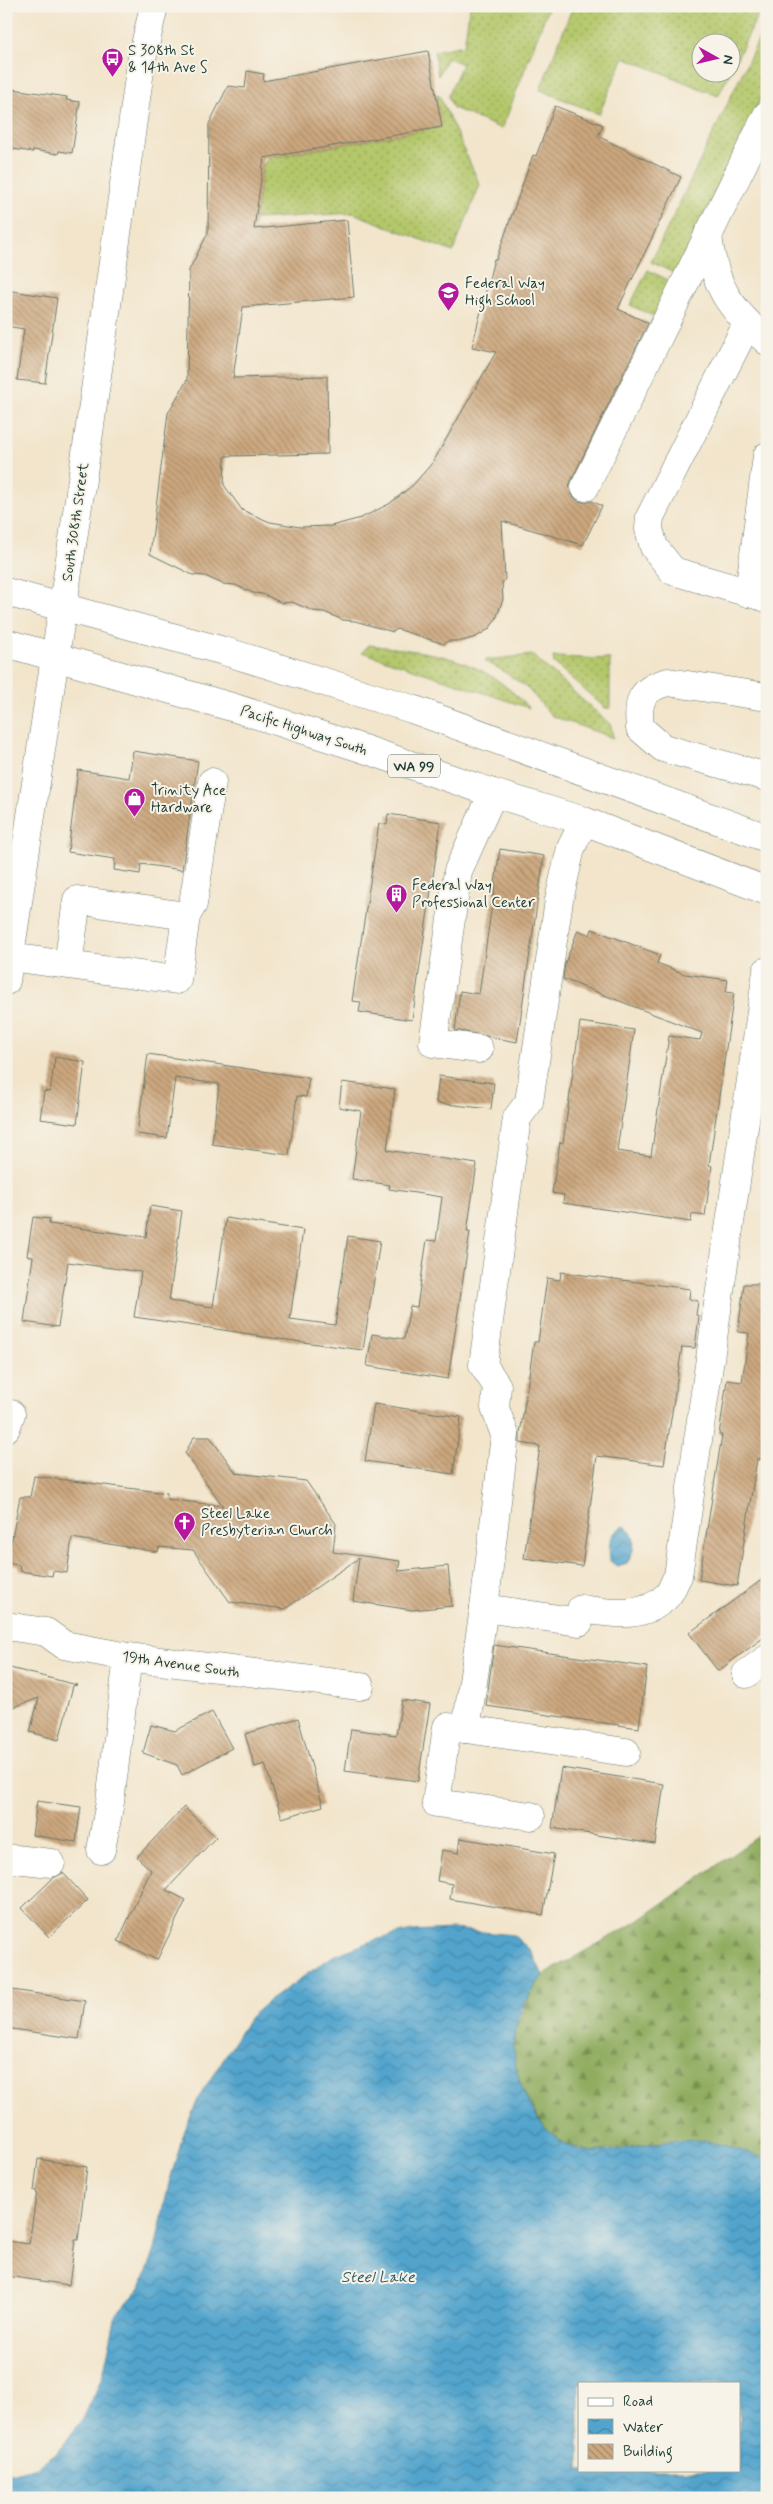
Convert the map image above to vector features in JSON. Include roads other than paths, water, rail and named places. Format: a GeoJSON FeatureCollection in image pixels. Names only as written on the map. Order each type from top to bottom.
{"type":"FeatureCollection","features":[{"type":"Feature","properties":{"kind":"main road","name":"South 308th Street"},"geometry":{"type":"LineString","coordinates":[[141,6],[141,63]]}},
{"type":"Feature","properties":{"kind":"main road","name":"South 308th Street"},"geometry":{"type":"LineString","coordinates":[[8,969],[63,606],[141,63],[154,6]]}},
{"type":"Feature","properties":{"kind":"main road"},"geometry":{"type":"LineString","coordinates":[[585,487],[767,115]]}},
{"type":"Feature","properties":{"kind":"main road"},"geometry":{"type":"LineString","coordinates":[[708,234],[711,260],[718,284],[731,306],[747,324],[767,341]]}},
{"type":"Feature","properties":{"kind":"main road"},"geometry":{"type":"LineString","coordinates":[[747,324],[650,517],[649,529],[654,547],[673,571],[758,596],[767,456]]}},
{"type":"Feature","properties":{"kind":"main road"},"geometry":{"type":"LineString","coordinates":[[6,592],[224,650],[412,709],[767,838]]}},
{"type":"Feature","properties":{"kind":"main road","name":"Pacific Highway South"},"geometry":{"type":"LineString","coordinates":[[6,643],[252,713],[584,821],[767,892]]}},
{"type":"Feature","properties":{"kind":"main road"},"geometry":{"type":"LineString","coordinates":[[767,697],[668,682],[657,685],[644,694],[638,709],[640,728],[663,748],[767,776]]}},
{"type":"Feature","properties":{"kind":"main road"},"geometry":{"type":"LineString","coordinates":[[8,969],[68,965],[177,980],[186,916],[193,904],[212,782]]}},
{"type":"Feature","properties":{"kind":"main road"},"geometry":{"type":"LineString","coordinates":[[479,1049],[433,1043],[458,871],[494,793]]}},
{"type":"Feature","properties":{"kind":"main road"},"geometry":{"type":"LineString","coordinates":[[466,1729],[484,1608],[505,1435],[495,1408],[497,1386],[483,1364],[518,1118],[529,1102],[559,900],[571,848],[584,821]]}},
{"type":"Feature","properties":{"kind":"main road"},"geometry":{"type":"LineString","coordinates":[[68,965],[77,900],[186,916]]}},
{"type":"Feature","properties":{"kind":"main road"},"geometry":{"type":"LineString","coordinates":[[484,1608],[579,1622],[581,1609],[622,1615],[651,1608],[668,1596],[678,1576],[767,971]]}},
{"type":"Feature","properties":{"kind":"main road","name":"19th Avenue South"},"geometry":{"type":"LineString","coordinates":[[6,1626],[46,1632],[64,1645],[128,1657],[360,1686]]}},
{"type":"Feature","properties":{"kind":"main road"},"geometry":{"type":"LineString","coordinates":[[101,1850],[110,1802],[128,1657]]}},
{"type":"Feature","properties":{"kind":"main road"},"geometry":{"type":"LineString","coordinates":[[531,1816],[436,1803],[447,1727],[626,1752]]}},
{"type":"Feature","properties":{"kind":"main road"},"geometry":{"type":"LineString","coordinates":[[6,1858],[51,1863]]}},
{"type":"Feature","properties":{"kind":"water"},"geometry":{"type":"Polygon","coordinates":[[[624,1526],[631,1533],[634,1543],[630,1559],[627,1563],[617,1566],[610,1561],[609,1550],[612,1536],[624,1526]]]}},
{"type":"Feature","properties":{"kind":"water","name":"Steel Lake"},"geometry":{"type":"Polygon","coordinates":[[[452,1929],[513,1935],[531,1951],[543,1975],[519,2017],[516,2025],[514,2050],[522,2089],[542,2124],[556,2138],[573,2147],[591,2152],[618,2150],[663,2142],[700,2140],[728,2146],[767,2159],[767,2498],[6,2498],[6,2475],[37,2467],[56,2454],[83,2419],[103,2375],[116,2315],[141,2287],[155,2250],[169,2183],[185,2130],[199,2097],[250,2017],[270,2000],[333,1956],[375,1940],[412,1931],[452,1929]]]}},
{"type":"Feature","properties":{"kind":"place","name":"S 308th St & 14th Ave S"},"geometry":{"type":"Point","coordinates":[112,78]}},
{"type":"Feature","properties":{"kind":"place","name":"Federal Way High School"},"geometry":{"type":"Point","coordinates":[449,311]}},
{"type":"Feature","properties":{"kind":"place","name":"Trinity Ace Hardware"},"geometry":{"type":"Point","coordinates":[135,818]}},
{"type":"Feature","properties":{"kind":"place","name":"Federal Way Professional Center"},"geometry":{"type":"Point","coordinates":[396,913]}},
{"type":"Feature","properties":{"kind":"place","name":"Steel Lake Presbyterian Church"},"geometry":{"type":"Point","coordinates":[185,1541]}}]}
